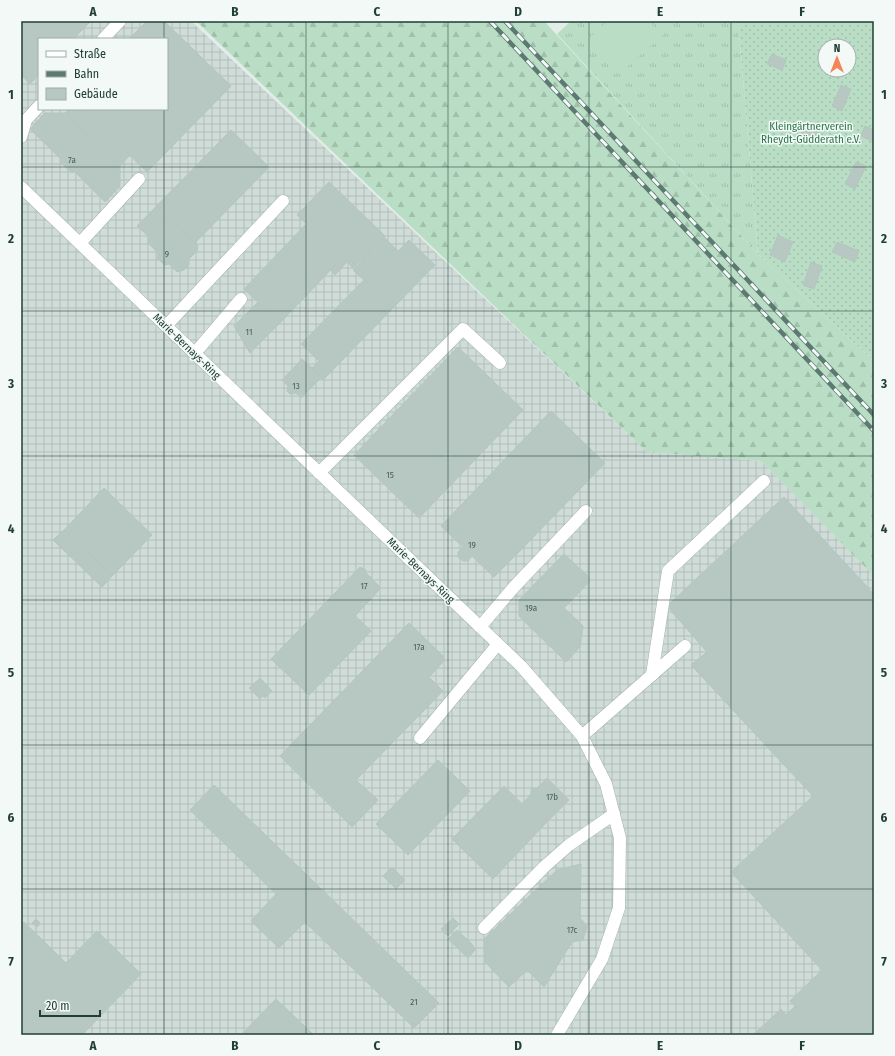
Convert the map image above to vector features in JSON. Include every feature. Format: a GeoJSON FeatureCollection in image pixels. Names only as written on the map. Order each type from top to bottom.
{"type":"FeatureCollection","features":[{"type":"Feature","properties":{"kind":"street"},"geometry":{"type":"LineString","coordinates":[[104,38],[120,21]]}},
{"type":"Feature","properties":{"kind":"street"},"geometry":{"type":"LineString","coordinates":[[21,137],[26,120],[38,107]]}},
{"type":"Feature","properties":{"kind":"street"},"geometry":{"type":"LineString","coordinates":[[80,243],[139,179]]}},
{"type":"Feature","properties":{"kind":"street","name":"Marie-Bernays-Ring"},"geometry":{"type":"LineString","coordinates":[[21,187],[521,666],[582,736],[606,784],[620,838],[619,908],[602,959],[557,1035]]}},
{"type":"Feature","properties":{"kind":"street"},"geometry":{"type":"LineString","coordinates":[[166,326],[283,201]]}},
{"type":"Feature","properties":{"kind":"street"},"geometry":{"type":"LineString","coordinates":[[195,353],[241,299]]}},
{"type":"Feature","properties":{"kind":"street"},"geometry":{"type":"LineString","coordinates":[[319,473],[462,329],[500,363]]}},
{"type":"Feature","properties":{"kind":"street"},"geometry":{"type":"LineString","coordinates":[[652,675],[668,571],[764,481]]}},
{"type":"Feature","properties":{"kind":"street"},"geometry":{"type":"LineString","coordinates":[[480,627],[514,587],[586,511]]}},
{"type":"Feature","properties":{"kind":"street"},"geometry":{"type":"LineString","coordinates":[[420,738],[498,644]]}},
{"type":"Feature","properties":{"kind":"street"},"geometry":{"type":"LineString","coordinates":[[582,736],[685,646]]}},
{"type":"Feature","properties":{"kind":"street"},"geometry":{"type":"LineString","coordinates":[[484,928],[545,866],[569,845],[614,814]]}},
{"type":"Feature","properties":{"kind":"shaded area"},"geometry":{"type":"Polygon","coordinates":[[[21,21],[191,21],[647,452],[761,461],[874,576],[874,1035],[21,1035],[21,21]]]}},
{"type":"Feature","properties":{"kind":"green space"},"geometry":{"type":"Polygon","coordinates":[[[196,21],[544,21],[758,254],[874,361],[874,576],[761,461],[647,452],[196,21]]]}},
{"type":"Feature","properties":{"kind":"green space"},"geometry":{"type":"Polygon","coordinates":[[[571,21],[738,21],[758,254],[557,34],[571,21]]]}},
{"type":"Feature","properties":{"kind":"green space"},"geometry":{"type":"Polygon","coordinates":[[[608,21],[648,21],[663,35],[620,73],[589,38],[608,21]]]}},
{"type":"Feature","properties":{"kind":"green space","name":"Kleingärtnerverein Rheydt-Güdderath e.V."},"geometry":{"type":"Polygon","coordinates":[[[738,21],[874,21],[874,361],[758,254],[738,21]]]}},
{"type":"Feature","properties":{"kind":"building"},"geometry":{"type":"Polygon","coordinates":[[[21,21],[91,21],[74,38],[38,38],[38,75],[30,84],[21,75],[21,21]]]}},
{"type":"Feature","properties":{"kind":"building"},"geometry":{"type":"Polygon","coordinates":[[[147,21],[164,21],[231,86],[147,172],[83,110],[168,110],[168,38],[130,38],[147,21]]]}},
{"type":"Feature","properties":{"kind":"building"},"geometry":{"type":"Polygon","coordinates":[[[772,54],[786,60],[782,70],[767,64],[772,54]]]}},
{"type":"Feature","properties":{"kind":"building"},"geometry":{"type":"Polygon","coordinates":[[[841,85],[851,89],[842,111],[832,106],[841,85]]]}},
{"type":"Feature","properties":{"kind":"building"},"geometry":{"type":"Polygon","coordinates":[[[68,110],[83,110],[130,155],[120,166],[65,113],[68,110]]]}},
{"type":"Feature","properties":{"kind":"building"},"geometry":{"type":"Polygon","coordinates":[[[45,113],[65,113],[120,166],[120,186],[105,202],[74,171],[72,173],[60,162],[62,160],[30,129],[45,113]]]}},
{"type":"Feature","properties":{"kind":"building"},"geometry":{"type":"Polygon","coordinates":[[[806,124],[820,130],[815,140],[801,134],[806,124]]]}},
{"type":"Feature","properties":{"kind":"building"},"geometry":{"type":"Polygon","coordinates":[[[865,126],[874,130],[874,142],[861,136],[865,126]]]}},
{"type":"Feature","properties":{"kind":"building"},"geometry":{"type":"Polygon","coordinates":[[[231,130],[269,167],[195,243],[167,217],[148,236],[137,226],[231,130]]]}},
{"type":"Feature","properties":{"kind":"building"},"geometry":{"type":"Polygon","coordinates":[[[856,162],[866,166],[855,189],[845,184],[856,162]]]}},
{"type":"Feature","properties":{"kind":"building"},"geometry":{"type":"Polygon","coordinates":[[[329,182],[385,236],[353,268],[347,262],[335,275],[330,270],[342,258],[297,215],[329,182]]]}},
{"type":"Feature","properties":{"kind":"building"},"geometry":{"type":"Polygon","coordinates":[[[167,217],[198,246],[197,251],[189,259],[189,265],[184,270],[177,272],[169,264],[165,265],[157,258],[158,253],[148,243],[148,236],[167,217]]]}},
{"type":"Feature","properties":{"kind":"building"},"geometry":{"type":"Polygon","coordinates":[[[307,223],[342,258],[280,323],[244,289],[307,223]]]}},
{"type":"Feature","properties":{"kind":"building"},"geometry":{"type":"Polygon","coordinates":[[[778,235],[793,242],[785,262],[770,255],[778,235]]]}},
{"type":"Feature","properties":{"kind":"building"},"geometry":{"type":"Polygon","coordinates":[[[384,237],[395,248],[364,280],[353,270],[384,237]]]}},
{"type":"Feature","properties":{"kind":"building"},"geometry":{"type":"Polygon","coordinates":[[[409,240],[435,265],[424,276],[398,251],[409,240]]]}},
{"type":"Feature","properties":{"kind":"building"},"geometry":{"type":"Polygon","coordinates":[[[837,242],[859,251],[855,262],[832,252],[837,242]]]}},
{"type":"Feature","properties":{"kind":"building"},"geometry":{"type":"Polygon","coordinates":[[[395,248],[424,276],[393,308],[364,280],[395,248]]]}},
{"type":"Feature","properties":{"kind":"building"},"geometry":{"type":"Polygon","coordinates":[[[811,262],[822,266],[814,289],[803,285],[811,262]]]}},
{"type":"Feature","properties":{"kind":"building"},"geometry":{"type":"Polygon","coordinates":[[[364,280],[393,308],[323,380],[312,368],[319,361],[301,344],[364,280]]]}},
{"type":"Feature","properties":{"kind":"building"},"geometry":{"type":"Polygon","coordinates":[[[258,302],[280,323],[250,353],[234,326],[258,302]]]}},
{"type":"Feature","properties":{"kind":"building"},"geometry":{"type":"Polygon","coordinates":[[[458,347],[523,410],[419,518],[354,455],[458,347]]]}},
{"type":"Feature","properties":{"kind":"building"},"geometry":{"type":"Polygon","coordinates":[[[302,359],[322,377],[301,398],[296,393],[290,394],[287,391],[288,386],[282,380],[302,359]]]}},
{"type":"Feature","properties":{"kind":"building"},"geometry":{"type":"Polygon","coordinates":[[[551,411],[605,463],[517,554],[464,502],[551,411]]]}},
{"type":"Feature","properties":{"kind":"building"},"geometry":{"type":"Polygon","coordinates":[[[104,488],[152,535],[112,576],[64,530],[104,488]]]}},
{"type":"Feature","properties":{"kind":"building"},"geometry":{"type":"Polygon","coordinates":[[[784,497],[874,594],[874,1035],[822,1035],[790,1001],[822,970],[731,872],[813,796],[691,665],[707,652],[667,606],[784,497]]]}},
{"type":"Feature","properties":{"kind":"building"},"geometry":{"type":"Polygon","coordinates":[[[464,502],[517,554],[494,577],[472,556],[468,561],[463,561],[458,557],[458,552],[463,547],[441,526],[464,502]]]}},
{"type":"Feature","properties":{"kind":"building"},"geometry":{"type":"Polygon","coordinates":[[[64,530],[112,576],[102,587],[53,540],[64,530]]]}},
{"type":"Feature","properties":{"kind":"building"},"geometry":{"type":"Polygon","coordinates":[[[564,554],[589,577],[589,582],[564,608],[583,626],[580,647],[566,662],[519,616],[519,600],[564,554]]]}},
{"type":"Feature","properties":{"kind":"building"},"geometry":{"type":"Polygon","coordinates":[[[360,567],[366,570],[366,573],[372,577],[372,579],[381,588],[355,616],[333,595],[360,567]]]}},
{"type":"Feature","properties":{"kind":"building"},"geometry":{"type":"Polygon","coordinates":[[[333,595],[371,631],[309,695],[271,659],[333,595]]]}},
{"type":"Feature","properties":{"kind":"building"},"geometry":{"type":"Polygon","coordinates":[[[409,623],[443,656],[443,662],[429,677],[443,691],[356,780],[378,800],[352,827],[280,756],[409,623]]]}},
{"type":"Feature","properties":{"kind":"building"},"geometry":{"type":"Polygon","coordinates":[[[260,678],[272,691],[265,698],[263,696],[260,699],[249,688],[260,678]]]}},
{"type":"Feature","properties":{"kind":"building"},"geometry":{"type":"Polygon","coordinates":[[[438,760],[470,791],[408,855],[376,824],[438,760]]]}},
{"type":"Feature","properties":{"kind":"building"},"geometry":{"type":"Polygon","coordinates":[[[547,778],[569,800],[544,825],[522,804],[531,794],[531,789],[537,788],[547,778]]]}},
{"type":"Feature","properties":{"kind":"building"},"geometry":{"type":"Polygon","coordinates":[[[214,785],[439,1003],[414,1028],[305,922],[279,948],[251,921],[276,894],[190,810],[214,785]]]}},
{"type":"Feature","properties":{"kind":"building"},"geometry":{"type":"Polygon","coordinates":[[[504,786],[544,825],[493,879],[452,839],[504,786]]]}},
{"type":"Feature","properties":{"kind":"building"},"geometry":{"type":"Polygon","coordinates":[[[581,864],[580,918],[587,926],[583,940],[572,942],[544,987],[527,970],[509,987],[485,962],[484,939],[557,870],[581,864]]]}},
{"type":"Feature","properties":{"kind":"building"},"geometry":{"type":"Polygon","coordinates":[[[392,867],[405,880],[396,889],[383,876],[392,867]]]}},
{"type":"Feature","properties":{"kind":"building"},"geometry":{"type":"Polygon","coordinates":[[[453,918],[459,924],[448,936],[441,929],[453,918]]]}},
{"type":"Feature","properties":{"kind":"building"},"geometry":{"type":"Polygon","coordinates":[[[36,919],[40,923],[37,927],[32,923],[36,919]]]}},
{"type":"Feature","properties":{"kind":"building"},"geometry":{"type":"Polygon","coordinates":[[[24,922],[66,963],[97,931],[141,974],[82,1035],[21,1035],[21,924],[24,922]]]}},
{"type":"Feature","properties":{"kind":"building"},"geometry":{"type":"Polygon","coordinates":[[[457,930],[472,944],[475,950],[468,958],[448,939],[457,930]]]}},
{"type":"Feature","properties":{"kind":"building"},"geometry":{"type":"Polygon","coordinates":[[[276,999],[314,1035],[241,1035],[276,999]]]}},
{"type":"Feature","properties":{"kind":"building"},"geometry":{"type":"Polygon","coordinates":[[[795,1006],[822,1035],[753,1035],[781,1009],[786,1015],[795,1006]]]}},
{"type":"Feature","properties":{"kind":"railway"},"geometry":{"type":"LineString","coordinates":[[490,21],[874,431]]}},
{"type":"Feature","properties":{"kind":"railway"},"geometry":{"type":"LineString","coordinates":[[505,21],[874,415]]}}]}
